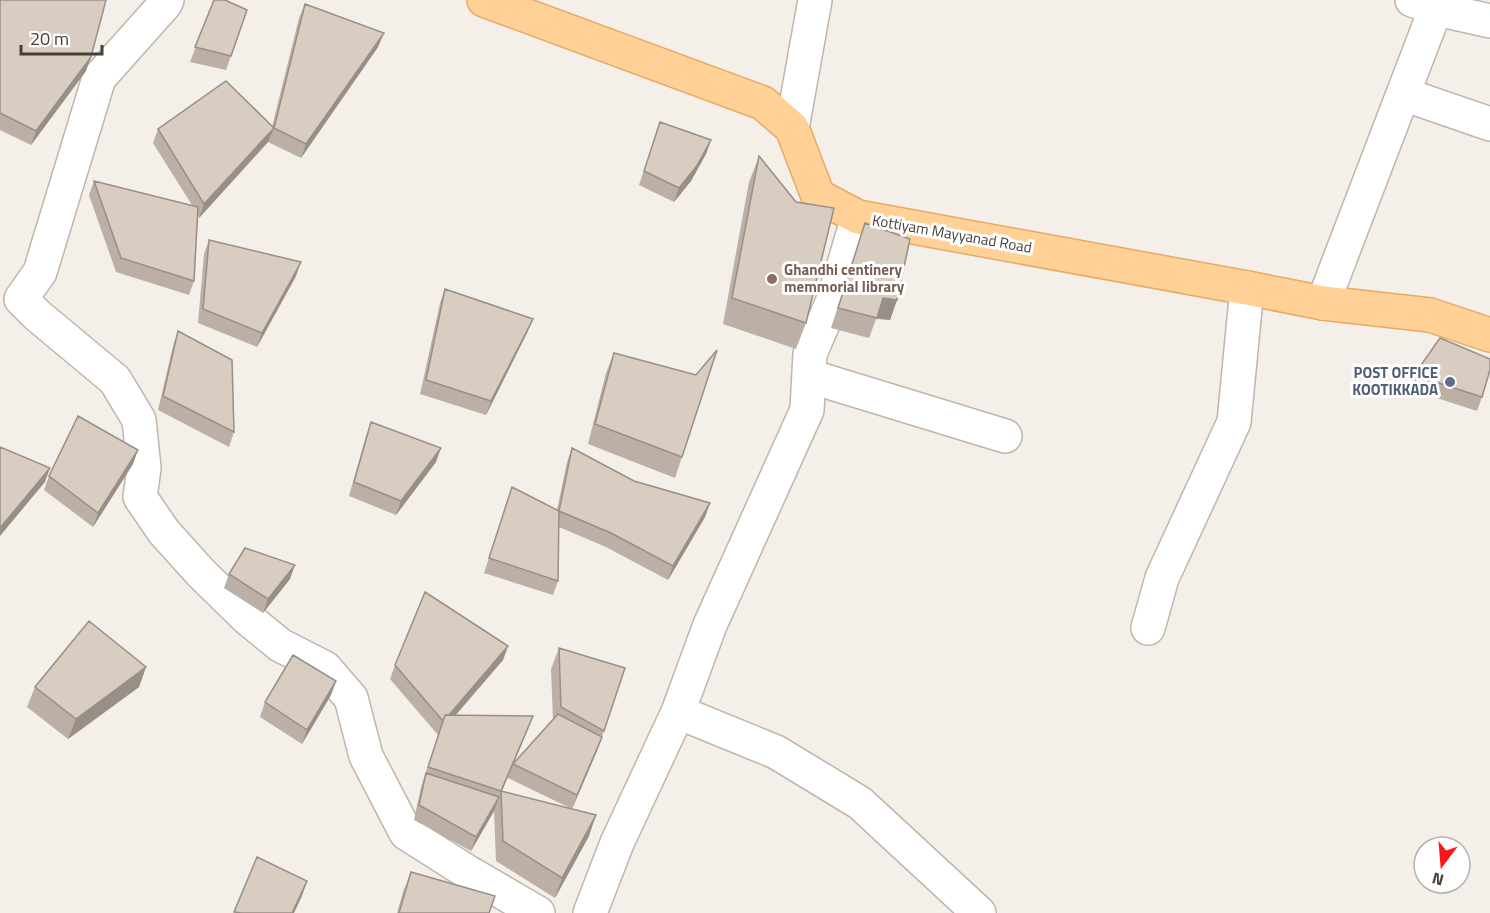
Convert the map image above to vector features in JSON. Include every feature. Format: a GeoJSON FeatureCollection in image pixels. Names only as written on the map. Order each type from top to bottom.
{"type":"FeatureCollection","features":[{"type":"Feature","properties":{"kind":"main road","name":"Kottiyam Mayyanad Road"},"geometry":{"type":"LineString","coordinates":[[484,0],[763,103],[792,128],[818,196],[858,217],[1323,303],[1430,315],[1490,335]]}},
{"type":"Feature","properties":{"kind":"street"},"geometry":{"type":"LineString","coordinates":[[166,0],[165,4],[99,78],[40,272],[21,299],[115,380],[139,420],[144,468],[140,498],[164,532],[201,573],[247,618],[280,645],[325,668],[351,698],[366,756],[406,833],[538,913]]}},
{"type":"Feature","properties":{"kind":"street"},"geometry":{"type":"LineString","coordinates":[[792,128],[815,0]]}},
{"type":"Feature","properties":{"kind":"street"},"geometry":{"type":"LineString","coordinates":[[1323,303],[1403,94],[1429,3],[1490,21]]}},
{"type":"Feature","properties":{"kind":"street"},"geometry":{"type":"LineString","coordinates":[[1403,94],[1490,124]]}},
{"type":"Feature","properties":{"kind":"street"},"geometry":{"type":"LineString","coordinates":[[590,913],[616,843],[678,712],[710,625],[807,410],[810,354],[834,298],[858,217]]}},
{"type":"Feature","properties":{"kind":"street"},"geometry":{"type":"LineString","coordinates":[[1148,628],[1162,578],[1234,422],[1247,288]]}},
{"type":"Feature","properties":{"kind":"street"},"geometry":{"type":"LineString","coordinates":[[809,376],[1005,436]]}},
{"type":"Feature","properties":{"kind":"street"},"geometry":{"type":"LineString","coordinates":[[678,712],[776,752],[860,803],[979,913]]}},
{"type":"Feature","properties":{"kind":"building"},"geometry":{"type":"Polygon","coordinates":[[[0,0],[106,0],[91,57],[36,131],[0,113],[0,0]]]}},
{"type":"Feature","properties":{"kind":"building"},"geometry":{"type":"Polygon","coordinates":[[[214,0],[225,0],[247,10],[231,56],[195,47],[214,0]]]}},
{"type":"Feature","properties":{"kind":"building"},"geometry":{"type":"Polygon","coordinates":[[[305,4],[384,33],[306,144],[274,128],[305,4]]]}},
{"type":"Feature","properties":{"kind":"building"},"geometry":{"type":"Polygon","coordinates":[[[226,81],[274,128],[204,204],[158,129],[226,81]]]}},
{"type":"Feature","properties":{"kind":"building"},"geometry":{"type":"Polygon","coordinates":[[[660,122],[711,140],[696,167],[679,188],[644,171],[660,122]]]}},
{"type":"Feature","properties":{"kind":"building","name":"Ghandhi centinery memmorial library"},"geometry":{"type":"Polygon","coordinates":[[[759,156],[796,202],[834,208],[806,323],[732,298],[759,156]]]}},
{"type":"Feature","properties":{"kind":"building"},"geometry":{"type":"Polygon","coordinates":[[[94,181],[198,207],[194,281],[121,258],[94,181]]]}},
{"type":"Feature","properties":{"kind":"building"},"geometry":{"type":"Polygon","coordinates":[[[865,223],[910,239],[897,300],[883,298],[877,318],[838,308],[865,223]]]}},
{"type":"Feature","properties":{"kind":"building"},"geometry":{"type":"Polygon","coordinates":[[[209,240],[301,262],[262,333],[203,309],[209,240]]]}},
{"type":"Feature","properties":{"kind":"building"},"geometry":{"type":"Polygon","coordinates":[[[445,289],[533,319],[491,401],[426,380],[445,289]]]}},
{"type":"Feature","properties":{"kind":"building"},"geometry":{"type":"Polygon","coordinates":[[[178,331],[232,360],[234,432],[163,396],[178,331]]]}},
{"type":"Feature","properties":{"kind":"building","name":"POST OFFICE KOOTIKKADA"},"geometry":{"type":"Polygon","coordinates":[[[1440,338],[1490,359],[1490,370],[1482,397],[1414,375],[1440,338]]]}},
{"type":"Feature","properties":{"kind":"building"},"geometry":{"type":"Polygon","coordinates":[[[717,350],[682,457],[595,424],[614,353],[696,375],[717,350]]]}},
{"type":"Feature","properties":{"kind":"building"},"geometry":{"type":"Polygon","coordinates":[[[78,416],[138,450],[98,513],[49,476],[78,416]]]}},
{"type":"Feature","properties":{"kind":"building"},"geometry":{"type":"Polygon","coordinates":[[[371,422],[441,448],[401,501],[354,482],[371,422]]]}},
{"type":"Feature","properties":{"kind":"building"},"geometry":{"type":"Polygon","coordinates":[[[0,447],[50,468],[0,528],[0,447]]]}},
{"type":"Feature","properties":{"kind":"building"},"geometry":{"type":"Polygon","coordinates":[[[572,448],[634,481],[710,503],[673,566],[611,533],[559,511],[572,448]]]}},
{"type":"Feature","properties":{"kind":"building"},"geometry":{"type":"Polygon","coordinates":[[[512,487],[559,511],[558,581],[489,558],[512,487]]]}},
{"type":"Feature","properties":{"kind":"building"},"geometry":{"type":"Polygon","coordinates":[[[245,548],[295,565],[268,599],[229,574],[245,548]]]}},
{"type":"Feature","properties":{"kind":"building"},"geometry":{"type":"Polygon","coordinates":[[[425,592],[508,646],[449,715],[445,715],[443,721],[395,665],[425,592]]]}},
{"type":"Feature","properties":{"kind":"building"},"geometry":{"type":"Polygon","coordinates":[[[89,621],[146,667],[76,719],[35,687],[89,621]]]}},
{"type":"Feature","properties":{"kind":"building"},"geometry":{"type":"Polygon","coordinates":[[[559,648],[625,668],[604,731],[561,707],[559,648]]]}},
{"type":"Feature","properties":{"kind":"building"},"geometry":{"type":"Polygon","coordinates":[[[293,655],[336,681],[307,730],[265,702],[293,655]]]}},
{"type":"Feature","properties":{"kind":"building"},"geometry":{"type":"Polygon","coordinates":[[[558,714],[602,737],[577,795],[513,764],[558,714]]]}},
{"type":"Feature","properties":{"kind":"building"},"geometry":{"type":"Polygon","coordinates":[[[445,715],[533,716],[501,791],[428,767],[445,715]]]}},
{"type":"Feature","properties":{"kind":"building"},"geometry":{"type":"Polygon","coordinates":[[[426,773],[499,797],[476,837],[419,805],[426,773]]]}},
{"type":"Feature","properties":{"kind":"building"},"geometry":{"type":"Polygon","coordinates":[[[501,791],[596,815],[562,878],[503,841],[501,791]]]}},
{"type":"Feature","properties":{"kind":"building"},"geometry":{"type":"Polygon","coordinates":[[[257,857],[307,881],[292,913],[234,912],[257,857]]]}},
{"type":"Feature","properties":{"kind":"building"},"geometry":{"type":"Polygon","coordinates":[[[411,872],[495,896],[489,913],[399,913],[411,872]]]}},
{"type":"Feature","properties":{"kind":"place","name":"Ghandhi centinery memmorial library"},"geometry":{"type":"Point","coordinates":[772,279]}},
{"type":"Feature","properties":{"kind":"place","name":"POST OFFICE KOOTIKKADA"},"geometry":{"type":"Point","coordinates":[1450,382]}}]}
